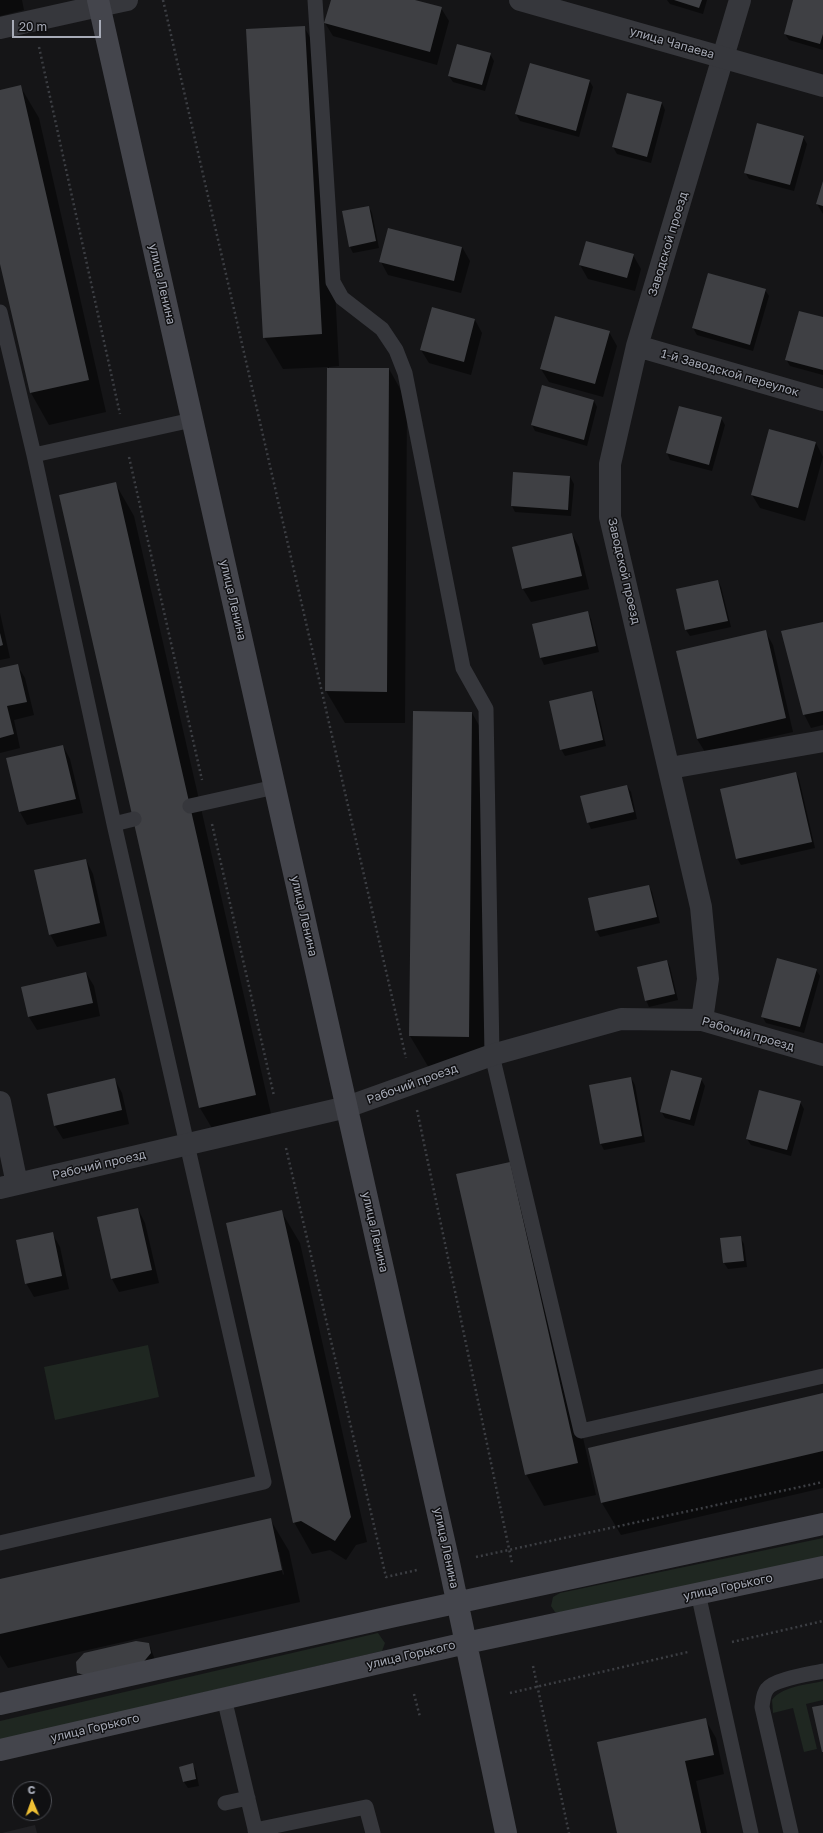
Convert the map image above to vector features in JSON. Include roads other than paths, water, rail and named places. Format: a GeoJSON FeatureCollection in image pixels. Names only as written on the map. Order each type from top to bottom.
{"type":"FeatureCollection","features":[{"type":"Feature","properties":{"kind":"main road","name":"улица Ленина"},"geometry":{"type":"LineString","coordinates":[[99,3],[458,1603],[506,1833]]}},
{"type":"Feature","properties":{"kind":"main road"},"geometry":{"type":"LineString","coordinates":[[0,1704],[823,1524]]}},
{"type":"Feature","properties":{"kind":"main road","name":"улица Горького"},"geometry":{"type":"LineString","coordinates":[[0,1750],[466,1643],[823,1567]]}},
{"type":"Feature","properties":{"kind":"street"},"geometry":{"type":"LineString","coordinates":[[0,28],[99,3],[127,0]]}},
{"type":"Feature","properties":{"kind":"street","name":"улица Чапаева"},"geometry":{"type":"LineString","coordinates":[[520,0],[823,86]]}},
{"type":"Feature","properties":{"kind":"street","name":"Заводской проезд"},"geometry":{"type":"LineString","coordinates":[[702,1020],[708,979],[701,907],[670,768],[610,517],[610,464],[638,346],[740,0]]}},
{"type":"Feature","properties":{"kind":"street","name":"1-й Заводской переулок"},"geometry":{"type":"LineString","coordinates":[[638,346],[823,400]]}},
{"type":"Feature","properties":{"kind":"street"},"geometry":{"type":"LineString","coordinates":[[670,768],[823,741]]}},
{"type":"Feature","properties":{"kind":"street","name":"Рабочий проезд"},"geometry":{"type":"LineString","coordinates":[[9,1186],[186,1146],[347,1107],[492,1055],[621,1019],[702,1020],[823,1055]]}},
{"type":"Feature","properties":{"kind":"street"},"geometry":{"type":"LineString","coordinates":[[0,1102],[9,1186]]}},
{"type":"Feature","properties":{"kind":"lane"},"geometry":{"type":"LineString","coordinates":[[315,0],[333,282],[342,298],[382,329],[396,350],[405,373],[463,668],[486,709],[492,1055],[582,1431],[823,1376]]}},
{"type":"Feature","properties":{"kind":"lane"},"geometry":{"type":"LineString","coordinates":[[0,312],[34,455],[186,1146],[264,1482],[0,1543]]}},
{"type":"Feature","properties":{"kind":"lane"},"geometry":{"type":"LineString","coordinates":[[34,455],[192,420]]}},
{"type":"Feature","properties":{"kind":"lane"},"geometry":{"type":"LineString","coordinates":[[190,806],[275,787]]}},
{"type":"Feature","properties":{"kind":"lane"},"geometry":{"type":"LineString","coordinates":[[114,824],[134,819]]}},
{"type":"Feature","properties":{"kind":"lane"},"geometry":{"type":"LineString","coordinates":[[698,1593],[751,1833]]}},
{"type":"Feature","properties":{"kind":"lane"},"geometry":{"type":"LineString","coordinates":[[791,1833],[762,1707],[763,1696],[768,1688],[778,1682],[823,1671]]}},
{"type":"Feature","properties":{"kind":"lane"},"geometry":{"type":"LineString","coordinates":[[224,1698],[255,1832],[366,1807],[373,1833]]}},
{"type":"Feature","properties":{"kind":"lane"},"geometry":{"type":"LineString","coordinates":[[225,1803],[248,1798]]}}]}
